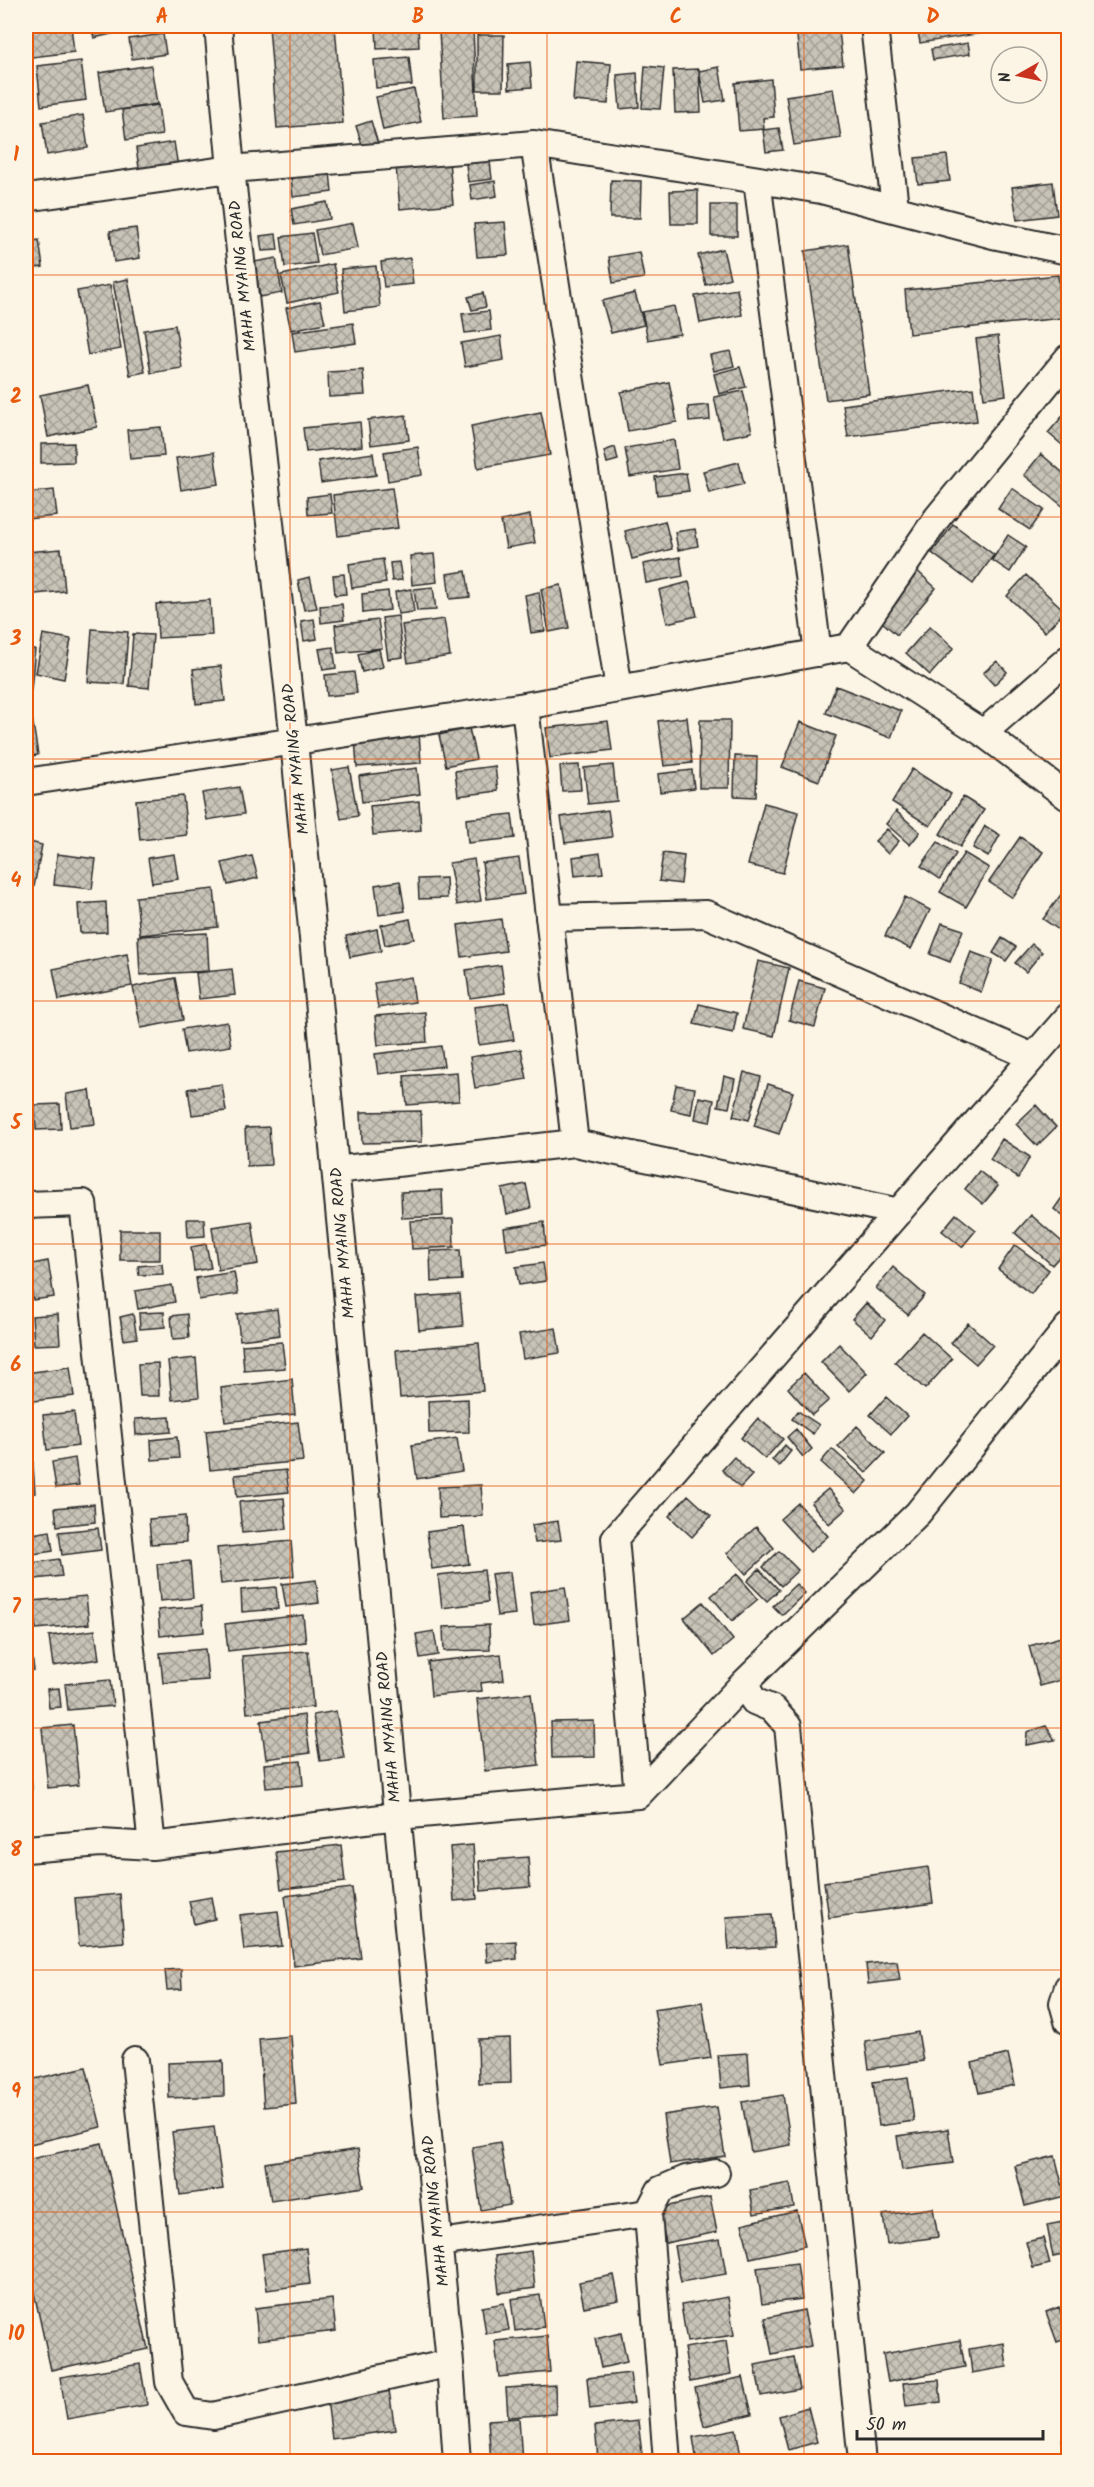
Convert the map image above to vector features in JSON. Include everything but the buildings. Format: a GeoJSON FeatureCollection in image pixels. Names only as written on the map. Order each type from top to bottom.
{"type":"FeatureCollection","features":[{"type":"Feature","properties":{"kind":"street","name":"MAHA MYAING ROAD"},"geometry":{"type":"LineString","coordinates":[[218,26],[231,170],[294,741],[439,2243],[457,2462]]}},
{"type":"Feature","properties":{"kind":"street"},"geometry":{"type":"LineString","coordinates":[[874,26],[895,207]]}},
{"type":"Feature","properties":{"kind":"street"},"geometry":{"type":"LineString","coordinates":[[534,144],[619,689]]}},
{"type":"Feature","properties":{"kind":"street"},"geometry":{"type":"LineString","coordinates":[[26,198],[231,170],[534,144],[821,190],[895,207],[993,236],[1068,251]]}},
{"type":"Feature","properties":{"kind":"street"},"geometry":{"type":"LineString","coordinates":[[757,180],[818,653]]}},
{"type":"Feature","properties":{"kind":"street"},"geometry":{"type":"LineString","coordinates":[[849,647],[937,518],[1068,358]]}},
{"type":"Feature","properties":{"kind":"street"},"geometry":{"type":"LineString","coordinates":[[26,782],[525,706],[849,647],[983,733],[1068,797]]}},
{"type":"Feature","properties":{"kind":"street"},"geometry":{"type":"LineString","coordinates":[[983,733],[1068,659]]}},
{"type":"Feature","properties":{"kind":"street"},"geometry":{"type":"LineString","coordinates":[[525,706],[575,1143]]}},
{"type":"Feature","properties":{"kind":"street"},"geometry":{"type":"LineString","coordinates":[[549,918],[706,914],[1033,1058]]}},
{"type":"Feature","properties":{"kind":"street"},"geometry":{"type":"LineString","coordinates":[[638,1795],[615,1538],[1068,1017]]}},
{"type":"Feature","properties":{"kind":"street"},"geometry":{"type":"LineString","coordinates":[[335,1170],[575,1143],[899,1212]]}},
{"type":"Feature","properties":{"kind":"street"},"geometry":{"type":"LineString","coordinates":[[26,1205],[83,1203],[152,1846]]}},
{"type":"Feature","properties":{"kind":"street"},"geometry":{"type":"LineString","coordinates":[[26,1849],[101,1843],[152,1846],[398,1816],[638,1795],[744,1683],[918,1513],[1068,1327]]}},
{"type":"Feature","properties":{"kind":"street"},"geometry":{"type":"LineString","coordinates":[[744,1683],[754,1701],[773,1709],[788,1726],[862,2462]]}},
{"type":"Feature","properties":{"kind":"street"},"geometry":{"type":"LineString","coordinates":[[1068,1988],[1063,2002],[1068,2021]]}},
{"type":"Feature","properties":{"kind":"street"},"geometry":{"type":"LineString","coordinates":[[135,2060],[169,2382],[186,2412],[213,2416],[450,2363]]}},
{"type":"Feature","properties":{"kind":"street"},"geometry":{"type":"LineString","coordinates":[[667,2462],[648,2213],[660,2190],[686,2180],[716,2174]]}},
{"type":"Feature","properties":{"kind":"street"},"geometry":{"type":"LineString","coordinates":[[439,2243],[648,2213]]}}]}
